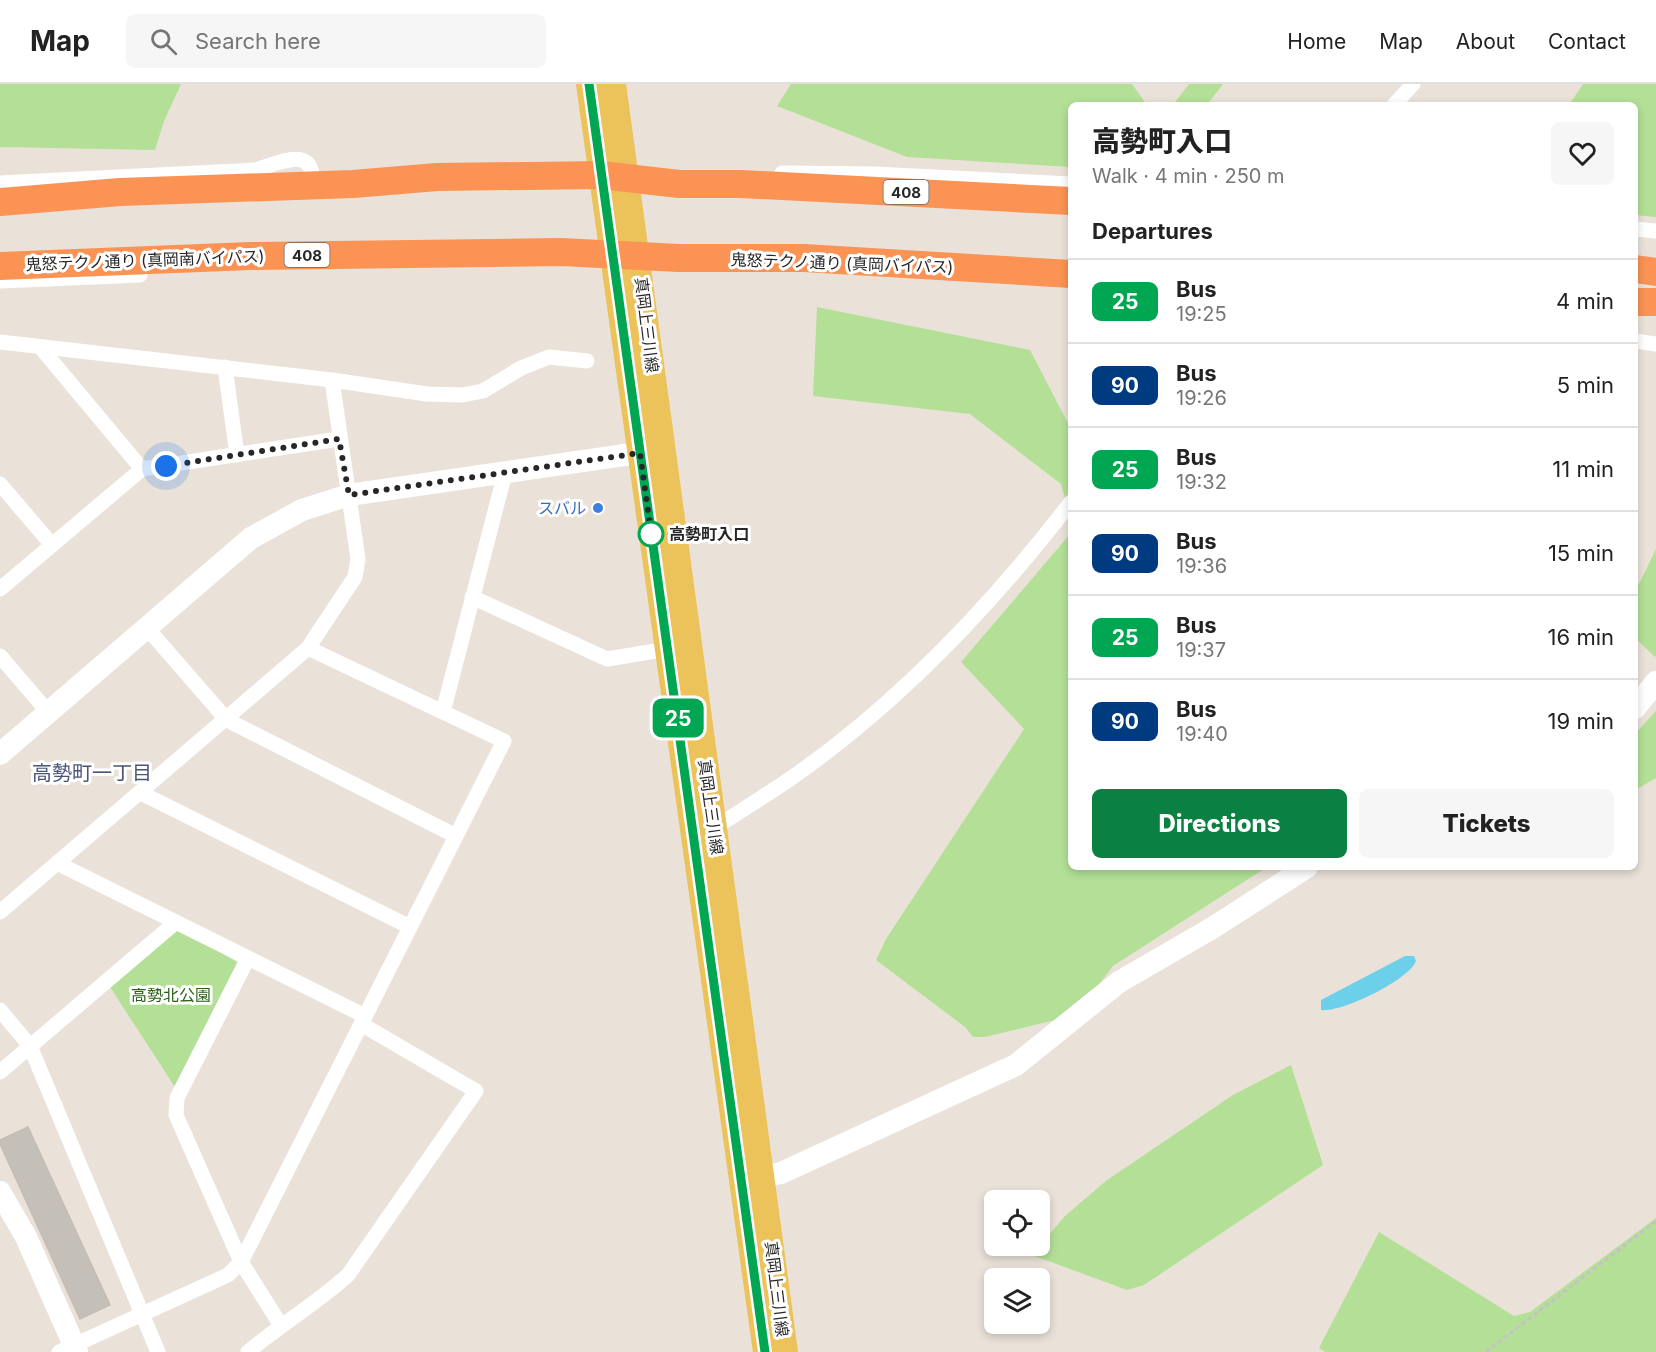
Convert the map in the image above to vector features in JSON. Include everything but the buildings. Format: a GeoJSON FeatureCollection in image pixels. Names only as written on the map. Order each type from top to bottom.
{"type":"FeatureCollection","features":[{"type":"Feature","properties":{"kind":"highway","name":"408"},"geometry":{"type":"LineString","coordinates":[[0,202],[120,192],[312,186],[437,177],[614,176],[679,184],[741,184],[1068,201]]}},
{"type":"Feature","properties":{"kind":"highway","name":"鬼怒テクノ通り (真岡南バイパス)"},"geometry":{"type":"LineString","coordinates":[[0,266],[273,255],[561,252],[626,255]]}},
{"type":"Feature","properties":{"kind":"highway","name":"鬼怒テクノ通り (真岡バイパス)"},"geometry":{"type":"LineString","coordinates":[[626,255],[804,258],[1068,274]]}},
{"type":"Feature","properties":{"kind":"highway"},"geometry":{"type":"LineString","coordinates":[[1638,269],[1656,272]]}},
{"type":"Feature","properties":{"kind":"highway"},"geometry":{"type":"LineString","coordinates":[[1638,302],[1656,302]]}},
{"type":"Feature","properties":{"kind":"main road","name":"真岡上三川線"},"geometry":{"type":"LineString","coordinates":[[589,84],[614,176],[651,451],[714,828],[753,1179],[766,1352]]}},
{"type":"Feature","properties":{"kind":"main road","name":"真岡上三川線"},"geometry":{"type":"LineString","coordinates":[[613,84],[614,176]]}},
{"type":"Feature","properties":{"kind":"main road","name":"真岡上三川線"},"geometry":{"type":"LineString","coordinates":[[651,451],[668,649],[753,1179],[785,1352]]}},
{"type":"Feature","properties":{"kind":"street"},"geometry":{"type":"LineString","coordinates":[[1397,102],[1413,84]]}},
{"type":"Feature","properties":{"kind":"street"},"geometry":{"type":"LineString","coordinates":[[0,183],[256,170],[295,158],[306,161],[311,168],[312,186]]}},
{"type":"Feature","properties":{"kind":"street"},"geometry":{"type":"LineString","coordinates":[[741,184],[777,172],[874,174],[1068,184]]}},
{"type":"Feature","properties":{"kind":"street"},"geometry":{"type":"LineString","coordinates":[[1638,229],[1656,231]]}},
{"type":"Feature","properties":{"kind":"street"},"geometry":{"type":"LineString","coordinates":[[0,281],[140,275]]}},
{"type":"Feature","properties":{"kind":"street"},"geometry":{"type":"LineString","coordinates":[[1638,341],[1656,344]]}},
{"type":"Feature","properties":{"kind":"street"},"geometry":{"type":"LineString","coordinates":[[0,342],[225,367],[428,394],[462,395],[483,391],[521,368],[549,357],[587,361]]}},
{"type":"Feature","properties":{"kind":"street"},"geometry":{"type":"LineString","coordinates":[[41,348],[142,469]]}},
{"type":"Feature","properties":{"kind":"street"},"geometry":{"type":"LineString","coordinates":[[225,367],[237,454]]}},
{"type":"Feature","properties":{"kind":"street"},"geometry":{"type":"LineString","coordinates":[[0,912],[227,720],[308,648],[355,577],[358,559],[332,380]]}},
{"type":"Feature","properties":{"kind":"street"},"geometry":{"type":"LineString","coordinates":[[0,589],[142,469],[339,439]]}},
{"type":"Feature","properties":{"kind":"street"},"geometry":{"type":"LineString","coordinates":[[0,754],[251,538],[302,510],[349,495],[651,451]]}},
{"type":"Feature","properties":{"kind":"street"},"geometry":{"type":"LineString","coordinates":[[443,712],[505,473]]}},
{"type":"Feature","properties":{"kind":"street"},"geometry":{"type":"LineString","coordinates":[[0,484],[52,545]]}},
{"type":"Feature","properties":{"kind":"street"},"geometry":{"type":"LineString","coordinates":[[714,828],[791,778],[915,678],[975,616],[1068,506]]}},
{"type":"Feature","properties":{"kind":"street"},"geometry":{"type":"LineString","coordinates":[[472,597],[607,659],[668,649]]}},
{"type":"Feature","properties":{"kind":"street"},"geometry":{"type":"LineString","coordinates":[[147,628],[227,720],[456,836]]}},
{"type":"Feature","properties":{"kind":"street"},"geometry":{"type":"LineString","coordinates":[[0,1192],[26,1237],[70,1350],[228,1275],[241,1262],[504,741],[308,648]]}},
{"type":"Feature","properties":{"kind":"street"},"geometry":{"type":"LineString","coordinates":[[0,656],[48,712]]}},
{"type":"Feature","properties":{"kind":"street"},"geometry":{"type":"LineString","coordinates":[[1638,704],[1656,682]]}},
{"type":"Feature","properties":{"kind":"street"},"geometry":{"type":"LineString","coordinates":[[141,793],[410,927]]}},
{"type":"Feature","properties":{"kind":"street"},"geometry":{"type":"LineString","coordinates":[[57,863],[248,958],[363,1020],[476,1091],[348,1275],[323,1297],[280,1324],[248,1352]]}},
{"type":"Feature","properties":{"kind":"street"},"geometry":{"type":"LineString","coordinates":[[753,1179],[781,1173],[1016,1065],[1119,982],[1214,927],[1302,870]]}},
{"type":"Feature","properties":{"kind":"street"},"geometry":{"type":"LineString","coordinates":[[0,1072],[176,922]]}},
{"type":"Feature","properties":{"kind":"street"},"geometry":{"type":"LineString","coordinates":[[248,958],[177,1098],[176,1115],[241,1262],[280,1324]]}},
{"type":"Feature","properties":{"kind":"street"},"geometry":{"type":"LineString","coordinates":[[0,1011],[30,1046],[158,1352]]}},
{"type":"Feature","properties":{"kind":"path"},"geometry":{"type":"LineString","coordinates":[[1486,1352],[1656,1221]]}},
{"type":"Feature","properties":{"kind":"green space"},"geometry":{"type":"Polygon","coordinates":[[[0,84],[181,84],[164,121],[155,150],[0,147],[0,84]]]}},
{"type":"Feature","properties":{"kind":"green space"},"geometry":{"type":"Polygon","coordinates":[[[791,84],[1132,84],[1145,102],[1068,102],[1068,167],[907,157],[777,106],[791,84]]]}},
{"type":"Feature","properties":{"kind":"green space"},"geometry":{"type":"Polygon","coordinates":[[[1189,84],[1223,84],[1209,102],[1175,102],[1189,84]]]}},
{"type":"Feature","properties":{"kind":"green space"},"geometry":{"type":"Polygon","coordinates":[[[1583,84],[1656,84],[1656,217],[1638,215],[1638,102],[1571,102],[1583,84]]]}},
{"type":"Feature","properties":{"kind":"green space"},"geometry":{"type":"Polygon","coordinates":[[[817,307],[1030,350],[1068,423],[1068,508],[1061,484],[970,414],[813,396],[817,307]]]}},
{"type":"Feature","properties":{"kind":"green space"},"geometry":{"type":"Polygon","coordinates":[[[1068,537],[1068,870],[1262,870],[1113,966],[1076,1015],[985,1037],[973,1037],[965,1027],[876,960],[886,939],[1024,729],[961,662],[1068,537]]]}},
{"type":"Feature","properties":{"kind":"green space"},"geometry":{"type":"Polygon","coordinates":[[[1656,549],[1655,657],[1638,641],[1639,584],[1656,549]]]}},
{"type":"Feature","properties":{"kind":"green space"},"geometry":{"type":"Polygon","coordinates":[[[1656,711],[1656,778],[1638,788],[1638,731],[1656,711]]]}},
{"type":"Feature","properties":{"kind":"green space","name":"高勢北公園"},"geometry":{"type":"Polygon","coordinates":[[[173,929],[180,929],[237,962],[235,977],[175,1087],[110,987],[173,929]]]}},
{"type":"Feature","properties":{"kind":"green space"},"geometry":{"type":"Polygon","coordinates":[[[1291,1065],[1323,1165],[1144,1285],[1127,1290],[1035,1256],[1050,1256],[1050,1234],[1065,1216],[1107,1180],[1233,1095],[1291,1065]]]}},
{"type":"Feature","properties":{"kind":"green space"},"geometry":{"type":"Polygon","coordinates":[[[1656,1218],[1656,1352],[1325,1352],[1319,1348],[1379,1232],[1514,1316],[1530,1312],[1656,1218]]]}},
{"type":"Feature","properties":{"kind":"water"},"geometry":{"type":"Polygon","coordinates":[[[1405,956],[1414,956],[1416,961],[1411,969],[1388,986],[1358,1001],[1331,1010],[1321,1010],[1321,1000],[1405,956]]]}},
{"type":"Feature","properties":{"kind":"bus line","name":"25"},"geometry":{"type":"LineString","coordinates":[[589,84],[629,358],[640,453],[765,1352]]}},
{"type":"Feature","properties":{"kind":"place","name":"スバル"},"geometry":{"type":"Point","coordinates":[598,508]}},
{"type":"Feature","properties":{"kind":"place","name":"高勢町入口"},"geometry":{"type":"Point","coordinates":[651,534]}},
{"type":"Feature","properties":{"kind":"district","name":"高勢町一丁目"},"geometry":{"type":"Point","coordinates":[92,773]}},
{"type":"Feature","properties":{"kind":"route"},"geometry":{"type":"LineString","coordinates":[[166,466],[339,439],[349,495],[640,453],[652,540],[651,534]]}}]}
